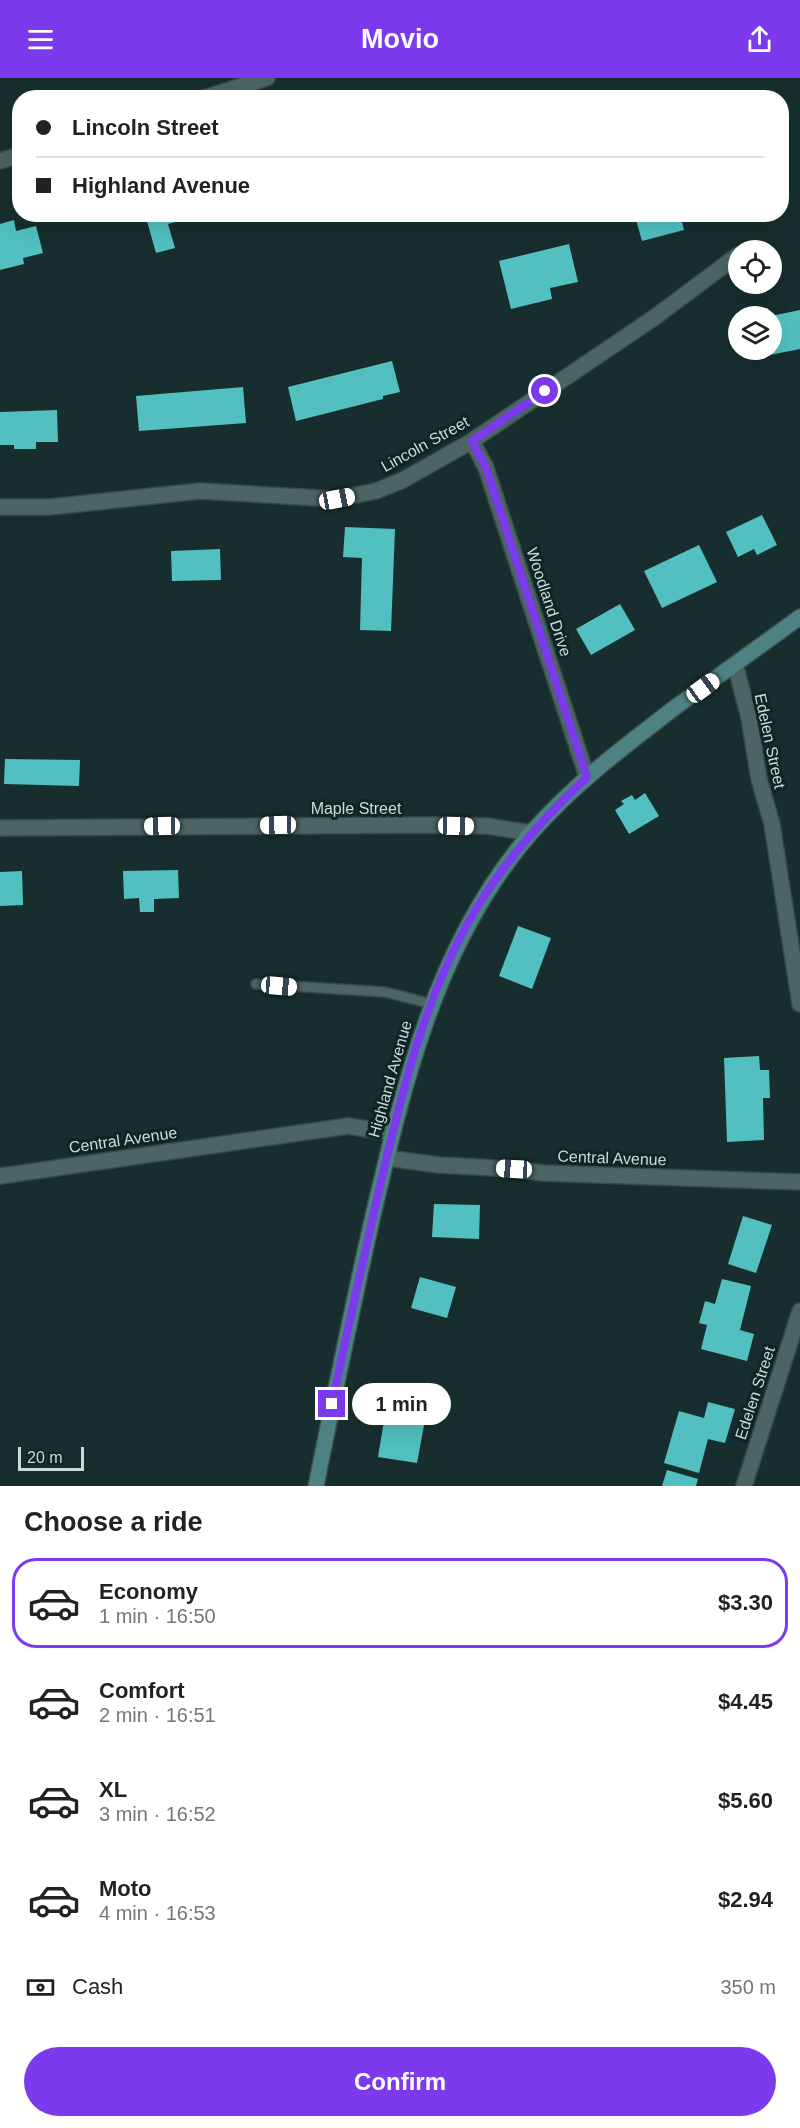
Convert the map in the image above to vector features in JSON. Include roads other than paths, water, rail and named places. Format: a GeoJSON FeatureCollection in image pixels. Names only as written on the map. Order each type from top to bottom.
{"type":"FeatureCollection","features":[{"type":"Feature","properties":{"kind":"main road","name":"Highland Avenue"},"geometry":{"type":"LineString","coordinates":[[316,1486],[345,1342],[393,1133],[414,1055],[453,953],[478,906],[507,862],[531,833],[587,777],[638,736],[800,617]]}},
{"type":"Feature","properties":{"kind":"street"},"geometry":{"type":"LineString","coordinates":[[229,90],[267,78]]}},
{"type":"Feature","properties":{"kind":"street","name":"Lincoln Street"},"geometry":{"type":"LineString","coordinates":[[0,507],[50,507],[200,491],[337,499],[376,491],[404,480],[472,441],[655,317],[728,262]]}},
{"type":"Feature","properties":{"kind":"street","name":"Woodland Drive"},"geometry":{"type":"LineString","coordinates":[[472,441],[486,468],[587,777]]}},
{"type":"Feature","properties":{"kind":"street","name":"Edelen Street"},"geometry":{"type":"LineString","coordinates":[[735,664],[749,718],[759,780],[772,824],[800,1004]]}},
{"type":"Feature","properties":{"kind":"street","name":"Maple Street"},"geometry":{"type":"LineString","coordinates":[[0,828],[430,825],[487,826],[531,833]]}},
{"type":"Feature","properties":{"kind":"street","name":"Central Avenue"},"geometry":{"type":"LineString","coordinates":[[0,1176],[348,1126],[393,1133]]}},
{"type":"Feature","properties":{"kind":"street","name":"Central Avenue"},"geometry":{"type":"LineString","coordinates":[[387,1158],[439,1165],[543,1173],[800,1182]]}},
{"type":"Feature","properties":{"kind":"street","name":"Edelen Street"},"geometry":{"type":"LineString","coordinates":[[744,1486],[800,1311]]}},
{"type":"Feature","properties":{"kind":"lane"},"geometry":{"type":"LineString","coordinates":[[256,984],[385,992],[432,1004]]}}]}
